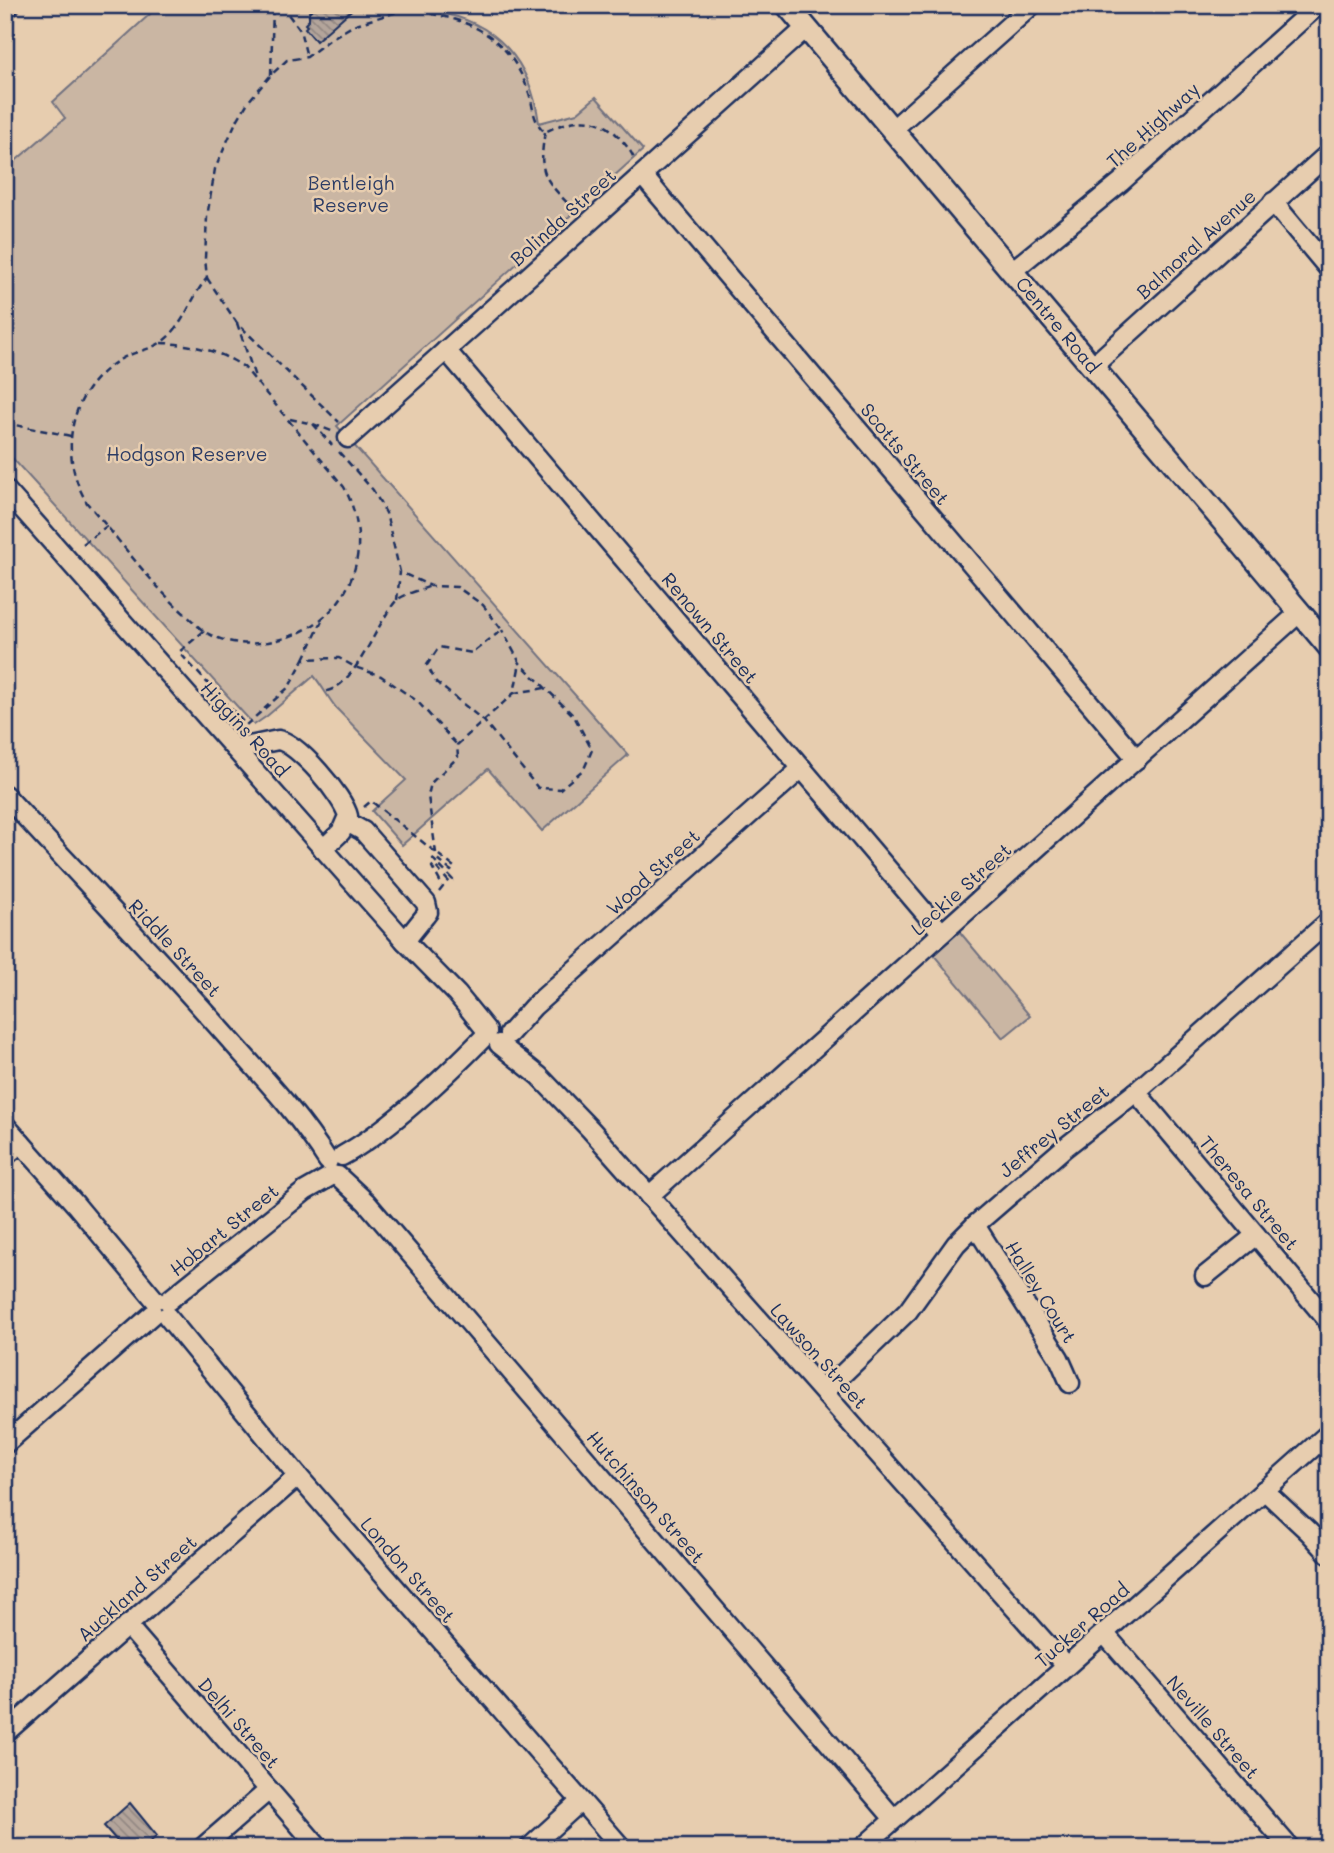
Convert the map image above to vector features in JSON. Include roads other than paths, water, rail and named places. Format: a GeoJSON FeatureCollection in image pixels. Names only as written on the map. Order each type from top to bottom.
{"type":"FeatureCollection","features":[{"type":"Feature","properties":{"kind":"main road","name":"Centre Road"},"geometry":{"type":"LineString","coordinates":[[786,5],[1329,647]]}},
{"type":"Feature","properties":{"kind":"street"},"geometry":{"type":"LineString","coordinates":[[892,130],[1032,5]]}},
{"type":"Feature","properties":{"kind":"street","name":"The Highway"},"geometry":{"type":"LineString","coordinates":[[1012,271],[1121,182],[1318,5]]}},
{"type":"Feature","properties":{"kind":"street","name":"Bolinda Street"},"geometry":{"type":"LineString","coordinates":[[348,438],[446,350],[638,168],[806,28]]}},
{"type":"Feature","properties":{"kind":"street","name":"Balmoral Avenue"},"geometry":{"type":"LineString","coordinates":[[1093,366],[1329,153]]}},
{"type":"Feature","properties":{"kind":"street","name":"Scotts Street"},"geometry":{"type":"LineString","coordinates":[[638,168],[1137,759]]}},
{"type":"Feature","properties":{"kind":"street"},"geometry":{"type":"LineString","coordinates":[[1273,202],[1329,269]]}},
{"type":"Feature","properties":{"kind":"street","name":"Renown Street"},"geometry":{"type":"LineString","coordinates":[[446,350],[942,933]]}},
{"type":"Feature","properties":{"kind":"street","name":"Higgins Road"},"geometry":{"type":"LineString","coordinates":[[5,489],[405,942],[498,1034]]}},
{"type":"Feature","properties":{"kind":"street","name":"Leckie Street"},"geometry":{"type":"LineString","coordinates":[[649,1196],[1300,612]]}},
{"type":"Feature","properties":{"kind":"street"},"geometry":{"type":"LineString","coordinates":[[236,749],[278,740],[292,744],[346,809],[347,822],[341,832],[323,849]]}},
{"type":"Feature","properties":{"kind":"street","name":"Wood Street"},"geometry":{"type":"LineString","coordinates":[[498,1034],[533,1007],[802,768]]}},
{"type":"Feature","properties":{"kind":"street","name":"Riddle Street"},"geometry":{"type":"LineString","coordinates":[[5,795],[167,968],[337,1166]]}},
{"type":"Feature","properties":{"kind":"street"},"geometry":{"type":"LineString","coordinates":[[347,822],[363,831],[426,903],[428,912],[405,942]]}},
{"type":"Feature","properties":{"kind":"street","name":"Jeffrey Street"},"geometry":{"type":"LineString","coordinates":[[824,1392],[916,1302],[956,1244],[975,1224],[1136,1091],[1329,921]]}},
{"type":"Feature","properties":{"kind":"street","name":"Lawson Street"},"geometry":{"type":"LineString","coordinates":[[498,1034],[591,1130],[1066,1666]]}},
{"type":"Feature","properties":{"kind":"street","name":"Hobart Street"},"geometry":{"type":"LineString","coordinates":[[5,1444],[161,1308],[368,1141],[461,1060],[498,1034]]}},
{"type":"Feature","properties":{"kind":"street","name":"Theresa Street"},"geometry":{"type":"LineString","coordinates":[[1136,1091],[1329,1322]]}},
{"type":"Feature","properties":{"kind":"street","name":"London Street"},"geometry":{"type":"LineString","coordinates":[[5,1125],[161,1308],[298,1476],[622,1848]]}},
{"type":"Feature","properties":{"kind":"street"},"geometry":{"type":"LineString","coordinates":[[5,1156],[21,1143]]}},
{"type":"Feature","properties":{"kind":"street","name":"Hutchinson Street"},"geometry":{"type":"LineString","coordinates":[[337,1166],[894,1819]]}},
{"type":"Feature","properties":{"kind":"street","name":"Halley Court"},"geometry":{"type":"LineString","coordinates":[[975,1224],[1059,1358],[1070,1382]]}},
{"type":"Feature","properties":{"kind":"street"},"geometry":{"type":"LineString","coordinates":[[1205,1276],[1256,1235]]}},
{"type":"Feature","properties":{"kind":"street","name":"Tucker Road"},"geometry":{"type":"LineString","coordinates":[[862,1848],[1329,1433]]}},
{"type":"Feature","properties":{"kind":"street","name":"Auckland Street"},"geometry":{"type":"LineString","coordinates":[[5,1732],[298,1476]]}},
{"type":"Feature","properties":{"kind":"street"},"geometry":{"type":"LineString","coordinates":[[1269,1486],[1329,1554]]}},
{"type":"Feature","properties":{"kind":"street","name":"Delhi Street"},"geometry":{"type":"LineString","coordinates":[[127,1625],[319,1848]]}},
{"type":"Feature","properties":{"kind":"street","name":"Neville Street"},"geometry":{"type":"LineString","coordinates":[[1104,1633],[1290,1848]]}},
{"type":"Feature","properties":{"kind":"street"},"geometry":{"type":"LineString","coordinates":[[202,1848],[268,1790]]}},
{"type":"Feature","properties":{"kind":"street"},"geometry":{"type":"LineString","coordinates":[[529,1848],[582,1801]]}},
{"type":"Feature","properties":{"kind":"park label","name":"Bentleigh Reserve"},"geometry":{"type":"Point","coordinates":[351,194]}},
{"type":"Feature","properties":{"kind":"park label","name":"Hodgson Reserve"},"geometry":{"type":"Point","coordinates":[187,454]}}]}
